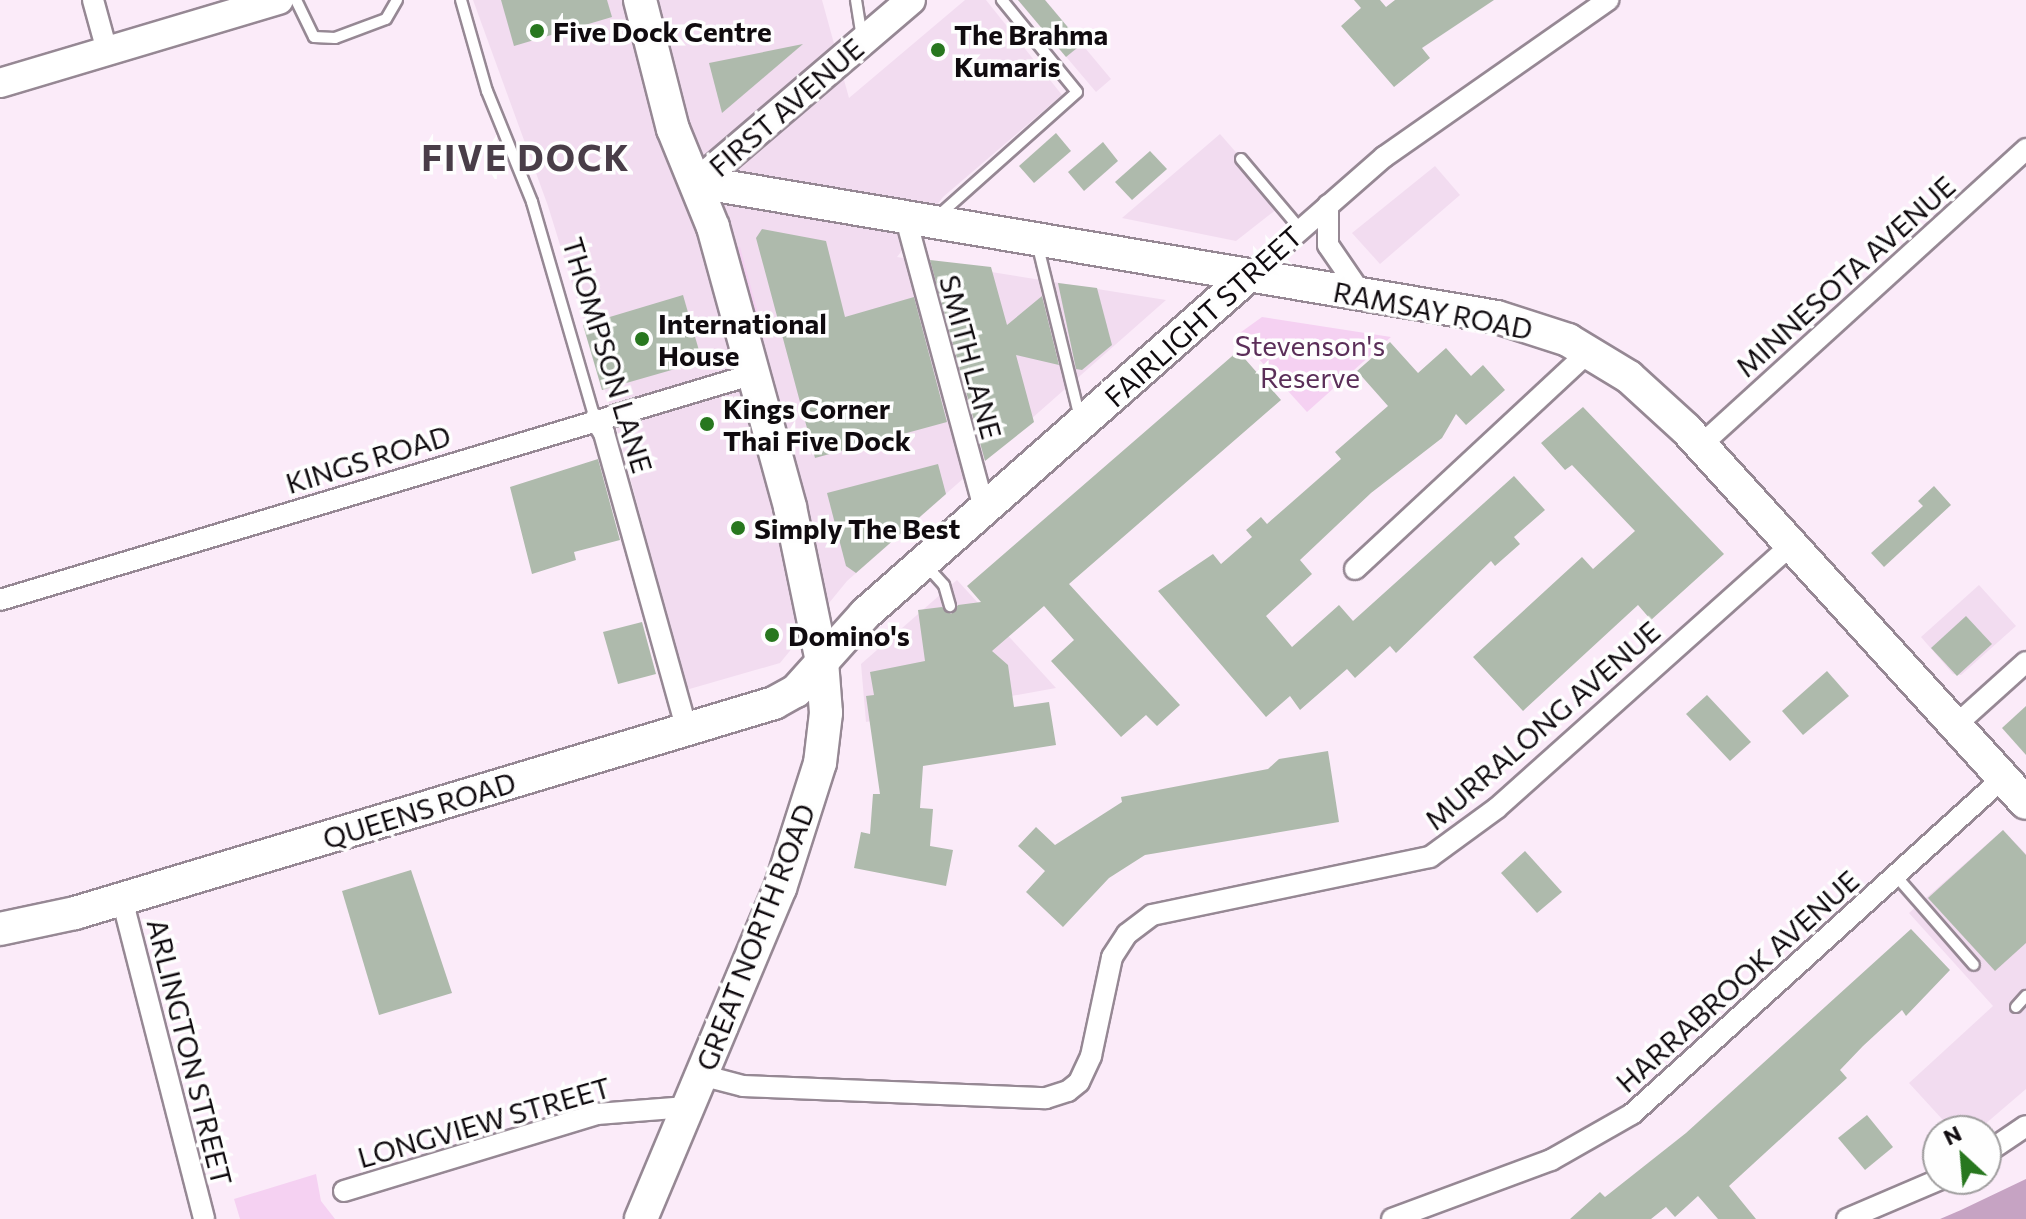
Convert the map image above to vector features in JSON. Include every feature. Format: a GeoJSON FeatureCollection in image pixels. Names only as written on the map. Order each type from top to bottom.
{"type":"FeatureCollection","features":[{"type":"Feature","properties":{"kind":"main road","name":"GREAT NORTH ROAD"},"geometry":{"type":"LineString","coordinates":[[640,0],[673,129],[698,182],[790,507],[822,661],[826,713],[820,763],[806,812],[641,1219]]}},
{"type":"Feature","properties":{"kind":"main road","name":"GREAT NORTH ROAD"},"geometry":{"type":"LineString","coordinates":[[658,0],[693,123],[698,182]]}},
{"type":"Feature","properties":{"kind":"main road","name":"RAMSAY ROAD"},"geometry":{"type":"LineString","coordinates":[[698,182],[1497,317],[1541,329],[1590,351],[1629,377],[1701,445],[2026,803]]}},
{"type":"Feature","properties":{"kind":"main road","name":"FAIRLIGHT STREET"},"geometry":{"type":"LineString","coordinates":[[822,661],[865,614],[1248,276]]}},
{"type":"Feature","properties":{"kind":"main road","name":"QUEENS ROAD"},"geometry":{"type":"LineString","coordinates":[[0,929],[122,899],[774,703],[796,691],[822,661]]}},
{"type":"Feature","properties":{"kind":"street"},"geometry":{"type":"LineString","coordinates":[[93,0],[107,51]]}},
{"type":"Feature","properties":{"kind":"street","name":"FIRST AVENUE"},"geometry":{"type":"LineString","coordinates":[[698,182],[911,0]]}},
{"type":"Feature","properties":{"kind":"street","name":"FAIRLIGHT STREET"},"geometry":{"type":"LineString","coordinates":[[1248,276],[1420,129],[1608,0]]}},
{"type":"Feature","properties":{"kind":"street"},"geometry":{"type":"LineString","coordinates":[[0,83],[267,2]]}},
{"type":"Feature","properties":{"kind":"street","name":"MINNESOTA AVENUE"},"geometry":{"type":"LineString","coordinates":[[1701,445],[2026,149]]}},
{"type":"Feature","properties":{"kind":"street"},"geometry":{"type":"LineString","coordinates":[[1328,205],[1328,245],[1363,296]]}},
{"type":"Feature","properties":{"kind":"street","name":"SMITH LANE"},"geometry":{"type":"LineString","coordinates":[[918,221],[984,509]]}},
{"type":"Feature","properties":{"kind":"street"},"geometry":{"type":"LineString","coordinates":[[1355,569],[1590,351]]}},
{"type":"Feature","properties":{"kind":"street","name":"KINGS ROAD"},"geometry":{"type":"LineString","coordinates":[[0,600],[595,419],[754,374]]}},
{"type":"Feature","properties":{"kind":"street","name":"THOMPSON LANE"},"geometry":{"type":"LineString","coordinates":[[595,419],[604,433],[687,730]]}},
{"type":"Feature","properties":{"kind":"street","name":"MURRALONG AVENUE"},"geometry":{"type":"LineString","coordinates":[[701,1075],[774,1087],[1046,1098],[1068,1091],[1079,1082],[1091,1056],[1112,957],[1127,934],[1152,915],[1430,857],[1497,808],[1792,544]]}},
{"type":"Feature","properties":{"kind":"street"},"geometry":{"type":"LineString","coordinates":[[1956,725],[2026,662]]}},
{"type":"Feature","properties":{"kind":"street","name":"HARRABROOK AVENUE"},"geometry":{"type":"LineString","coordinates":[[1392,1219],[1551,1160],[1632,1114],[2003,778]]}},
{"type":"Feature","properties":{"kind":"street","name":"ARLINGTON STREET"},"geometry":{"type":"LineString","coordinates":[[122,899],[204,1219]]}},
{"type":"Feature","properties":{"kind":"street","name":"LONGVIEW STREET"},"geometry":{"type":"LineString","coordinates":[[344,1191],[597,1114],[648,1106],[687,1107]]}},
{"type":"Feature","properties":{"kind":"street"},"geometry":{"type":"LineString","coordinates":[[2002,1142],[2026,1126]]}},
{"type":"Feature","properties":{"kind":"street"},"geometry":{"type":"LineString","coordinates":[[1847,1219],[1922,1187]]}},
{"type":"Feature","properties":{"kind":"lane"},"geometry":{"type":"LineString","coordinates":[[296,0],[314,37],[335,38],[386,19],[397,0]]}},
{"type":"Feature","properties":{"kind":"lane","name":"THOMPSON LANE"},"geometry":{"type":"LineString","coordinates":[[461,0],[487,91],[532,202],[595,419]]}},
{"type":"Feature","properties":{"kind":"lane"},"geometry":{"type":"LineString","coordinates":[[856,0],[862,41]]}},
{"type":"Feature","properties":{"kind":"lane"},"geometry":{"type":"LineString","coordinates":[[918,221],[1077,92],[1002,0]]}},
{"type":"Feature","properties":{"kind":"lane"},"geometry":{"type":"LineString","coordinates":[[1241,159],[1301,230]]}},
{"type":"Feature","properties":{"kind":"lane"},"geometry":{"type":"LineString","coordinates":[[1037,241],[1081,424]]}},
{"type":"Feature","properties":{"kind":"lane"},"geometry":{"type":"LineString","coordinates":[[923,562],[944,585],[950,606]]}},
{"type":"Feature","properties":{"kind":"lane"},"geometry":{"type":"LineString","coordinates":[[1896,876],[1974,965]]}},
{"type":"Feature","properties":{"kind":"lane"},"geometry":{"type":"LineString","coordinates":[[2016,1007],[2026,996]]}},
{"type":"Feature","properties":{"kind":"shaded area"},"geometry":{"type":"Polygon","coordinates":[[[473,0],[822,0],[849,98],[965,0],[986,0],[1062,95],[943,197],[897,257],[1166,300],[847,581],[780,663],[686,690],[620,439],[548,206],[473,0]]]}},
{"type":"Feature","properties":{"kind":"shaded area"},"geometry":{"type":"Polygon","coordinates":[[[1018,0],[1045,0],[1111,79],[1096,92],[1018,0]]]}},
{"type":"Feature","properties":{"kind":"shaded area"},"geometry":{"type":"Polygon","coordinates":[[[1220,134],[1282,205],[1236,241],[1122,218],[1220,134]]]}},
{"type":"Feature","properties":{"kind":"shaded area"},"geometry":{"type":"Polygon","coordinates":[[[1435,166],[1460,195],[1380,264],[1352,233],[1435,166]]]}},
{"type":"Feature","properties":{"kind":"shaded area"},"geometry":{"type":"Polygon","coordinates":[[[957,580],[1056,688],[866,722],[861,664],[957,580]]]}},
{"type":"Feature","properties":{"kind":"shaded area"},"geometry":{"type":"Polygon","coordinates":[[[1979,585],[2016,626],[1961,675],[1953,674],[1921,637],[1979,585]]]}},
{"type":"Feature","properties":{"kind":"shaded area"},"geometry":{"type":"Polygon","coordinates":[[[2003,830],[2026,854],[2026,1089],[1996,1115],[1938,1115],[1909,1083],[1993,1006],[1909,913],[2003,830]]]}},
{"type":"Feature","properties":{"kind":"shaded area"},"geometry":{"type":"Polygon","coordinates":[[[2026,1179],[2026,1219],[1940,1219],[1992,1195],[2002,1195],[2002,1190],[2026,1179]]]}},
{"type":"Feature","properties":{"kind":"green space"},"geometry":{"type":"Polygon","coordinates":[[[740,247],[765,339],[759,341],[734,248],[740,247]]]}},
{"type":"Feature","properties":{"kind":"green space","name":"Stevenson's Reserve"},"geometry":{"type":"Polygon","coordinates":[[[1262,317],[1391,337],[1307,412],[1237,335],[1262,317]]]}},
{"type":"Feature","properties":{"kind":"green space"},"geometry":{"type":"Polygon","coordinates":[[[316,1174],[321,1201],[335,1219],[240,1219],[234,1199],[316,1174]]]}},
{"type":"Feature","properties":{"kind":"building","name":"Five Dock Centre"},"geometry":{"type":"Polygon","coordinates":[[[501,0],[607,0],[612,17],[514,46],[501,0]]]}},
{"type":"Feature","properties":{"kind":"building"},"geometry":{"type":"Polygon","coordinates":[[[1018,0],[1045,0],[1082,44],[1066,57],[1018,0]]]}},
{"type":"Feature","properties":{"kind":"building"},"geometry":{"type":"Polygon","coordinates":[[[1354,0],[1380,0],[1386,7],[1395,0],[1494,0],[1422,48],[1430,58],[1394,87],[1341,26],[1361,8],[1354,0]]]}},
{"type":"Feature","properties":{"kind":"building"},"geometry":{"type":"Polygon","coordinates":[[[803,44],[722,113],[709,63],[803,44]]]}},
{"type":"Feature","properties":{"kind":"building"},"geometry":{"type":"Polygon","coordinates":[[[1056,133],[1071,151],[1034,183],[1019,166],[1056,133]]]}},
{"type":"Feature","properties":{"kind":"building"},"geometry":{"type":"Polygon","coordinates":[[[1103,142],[1118,161],[1084,191],[1068,172],[1103,142]]]}},
{"type":"Feature","properties":{"kind":"building"},"geometry":{"type":"Polygon","coordinates":[[[1150,151],[1167,169],[1132,200],[1115,182],[1150,151]]]}},
{"type":"Feature","properties":{"kind":"building"},"geometry":{"type":"Polygon","coordinates":[[[762,229],[826,241],[845,317],[914,297],[947,422],[815,458],[756,238],[762,229]]]}},
{"type":"Feature","properties":{"kind":"building"},"geometry":{"type":"Polygon","coordinates":[[[930,260],[991,267],[1007,325],[1042,296],[1059,365],[1016,355],[1034,422],[985,461],[930,260]]]}},
{"type":"Feature","properties":{"kind":"building"},"geometry":{"type":"Polygon","coordinates":[[[1058,283],[1097,288],[1112,345],[1082,370],[1076,369],[1058,283]]]}},
{"type":"Feature","properties":{"kind":"building","name":"International House"},"geometry":{"type":"Polygon","coordinates":[[[683,295],[700,354],[696,363],[602,390],[583,325],[683,295]]]}},
{"type":"Feature","properties":{"kind":"building"},"geometry":{"type":"Polygon","coordinates":[[[1390,342],[1418,373],[1446,348],[1471,376],[1483,365],[1505,390],[1466,425],[1456,414],[1442,438],[1371,493],[1300,560],[1312,574],[1266,616],[1292,647],[1339,605],[1353,621],[1514,476],[1545,510],[1514,537],[1520,544],[1495,566],[1491,561],[1396,653],[1390,646],[1355,678],[1347,669],[1300,710],[1290,696],[1266,717],[1158,591],[1213,554],[1221,564],[1252,537],[1246,530],[1261,517],[1267,524],[1341,459],[1335,452],[1388,406],[1357,371],[1390,342]]]}},
{"type":"Feature","properties":{"kind":"building"},"geometry":{"type":"Polygon","coordinates":[[[1238,351],[1281,400],[1069,584],[1180,705],[1157,726],[1146,715],[1121,737],[1051,661],[1074,640],[1044,606],[992,651],[1008,665],[1014,707],[1049,702],[1056,745],[923,766],[920,808],[933,809],[930,846],[953,850],[946,886],[854,868],[861,832],[870,834],[873,794],[880,794],[866,696],[874,695],[870,672],[925,661],[918,610],[942,607],[951,614],[958,605],[981,602],[967,586],[1238,351]]]}},
{"type":"Feature","properties":{"kind":"building"},"geometry":{"type":"Polygon","coordinates":[[[1583,407],[1724,554],[1651,620],[1638,605],[1523,711],[1473,657],[1582,557],[1593,569],[1635,531],[1572,465],[1565,470],[1541,443],[1583,407]]]}},
{"type":"Feature","properties":{"kind":"building"},"geometry":{"type":"Polygon","coordinates":[[[598,459],[620,540],[574,552],[576,560],[532,574],[510,487],[598,459]]]}},
{"type":"Feature","properties":{"kind":"building"},"geometry":{"type":"Polygon","coordinates":[[[938,464],[946,494],[856,573],[846,566],[827,493],[938,464]]]}},
{"type":"Feature","properties":{"kind":"building"},"geometry":{"type":"Polygon","coordinates":[[[1934,486],[1951,505],[1884,567],[1871,553],[1923,506],[1918,501],[1934,486]]]}},
{"type":"Feature","properties":{"kind":"building"},"geometry":{"type":"Polygon","coordinates":[[[1966,616],[1992,644],[1957,676],[1931,648],[1966,616]]]}},
{"type":"Feature","properties":{"kind":"building"},"geometry":{"type":"Polygon","coordinates":[[[642,622],[656,674],[618,684],[603,632],[642,622]]]}},
{"type":"Feature","properties":{"kind":"building"},"geometry":{"type":"Polygon","coordinates":[[[1827,671],[1849,696],[1803,735],[1782,711],[1827,671]]]}},
{"type":"Feature","properties":{"kind":"building"},"geometry":{"type":"Polygon","coordinates":[[[1707,695],[1751,742],[1730,761],[1686,714],[1707,695]]]}},
{"type":"Feature","properties":{"kind":"building"},"geometry":{"type":"Polygon","coordinates":[[[2026,706],[2026,755],[2002,728],[2026,706]]]}},
{"type":"Feature","properties":{"kind":"building"},"geometry":{"type":"Polygon","coordinates":[[[1328,751],[1339,822],[1145,855],[1109,878],[1063,927],[1026,892],[1045,871],[1018,846],[1036,827],[1055,845],[1122,802],[1121,797],[1268,769],[1279,759],[1328,751]]]}},
{"type":"Feature","properties":{"kind":"building"},"geometry":{"type":"Polygon","coordinates":[[[2003,830],[2026,855],[2026,943],[1995,971],[1928,898],[2003,830]]]}},
{"type":"Feature","properties":{"kind":"building"},"geometry":{"type":"Polygon","coordinates":[[[1525,851],[1562,892],[1537,913],[1501,873],[1525,851]]]}},
{"type":"Feature","properties":{"kind":"building"},"geometry":{"type":"Polygon","coordinates":[[[411,870],[452,993],[379,1015],[342,891],[411,870]]]}},
{"type":"Feature","properties":{"kind":"building"},"geometry":{"type":"Polygon","coordinates":[[[1911,929],[1950,970],[1906,1016],[1902,1010],[1863,1046],[1840,1070],[1847,1078],[1729,1186],[1756,1219],[1718,1219],[1698,1196],[1675,1217],[1666,1207],[1651,1219],[1570,1219],[1600,1192],[1605,1197],[1686,1133],[1911,929]]]}},
{"type":"Feature","properties":{"kind":"building"},"geometry":{"type":"Polygon","coordinates":[[[1867,1115],[1893,1147],[1865,1170],[1838,1138],[1867,1115]]]}},
{"type":"Feature","properties":{"kind":"place","name":"Five Dock Centre"},"geometry":{"type":"Point","coordinates":[537,31]}},
{"type":"Feature","properties":{"kind":"place","name":"The Brahma Kumaris"},"geometry":{"type":"Point","coordinates":[938,50]}},
{"type":"Feature","properties":{"kind":"place","name":"International House"},"geometry":{"type":"Point","coordinates":[642,339]}},
{"type":"Feature","properties":{"kind":"place","name":"Kings Corner Thai Five Dock"},"geometry":{"type":"Point","coordinates":[707,424]}},
{"type":"Feature","properties":{"kind":"place","name":"Simply The Best"},"geometry":{"type":"Point","coordinates":[738,528]}},
{"type":"Feature","properties":{"kind":"place","name":"Domino's"},"geometry":{"type":"Point","coordinates":[772,635]}},
{"type":"Feature","properties":{"kind":"district","name":"FIVE DOCK"},"geometry":{"type":"Point","coordinates":[526,157]}}]}
